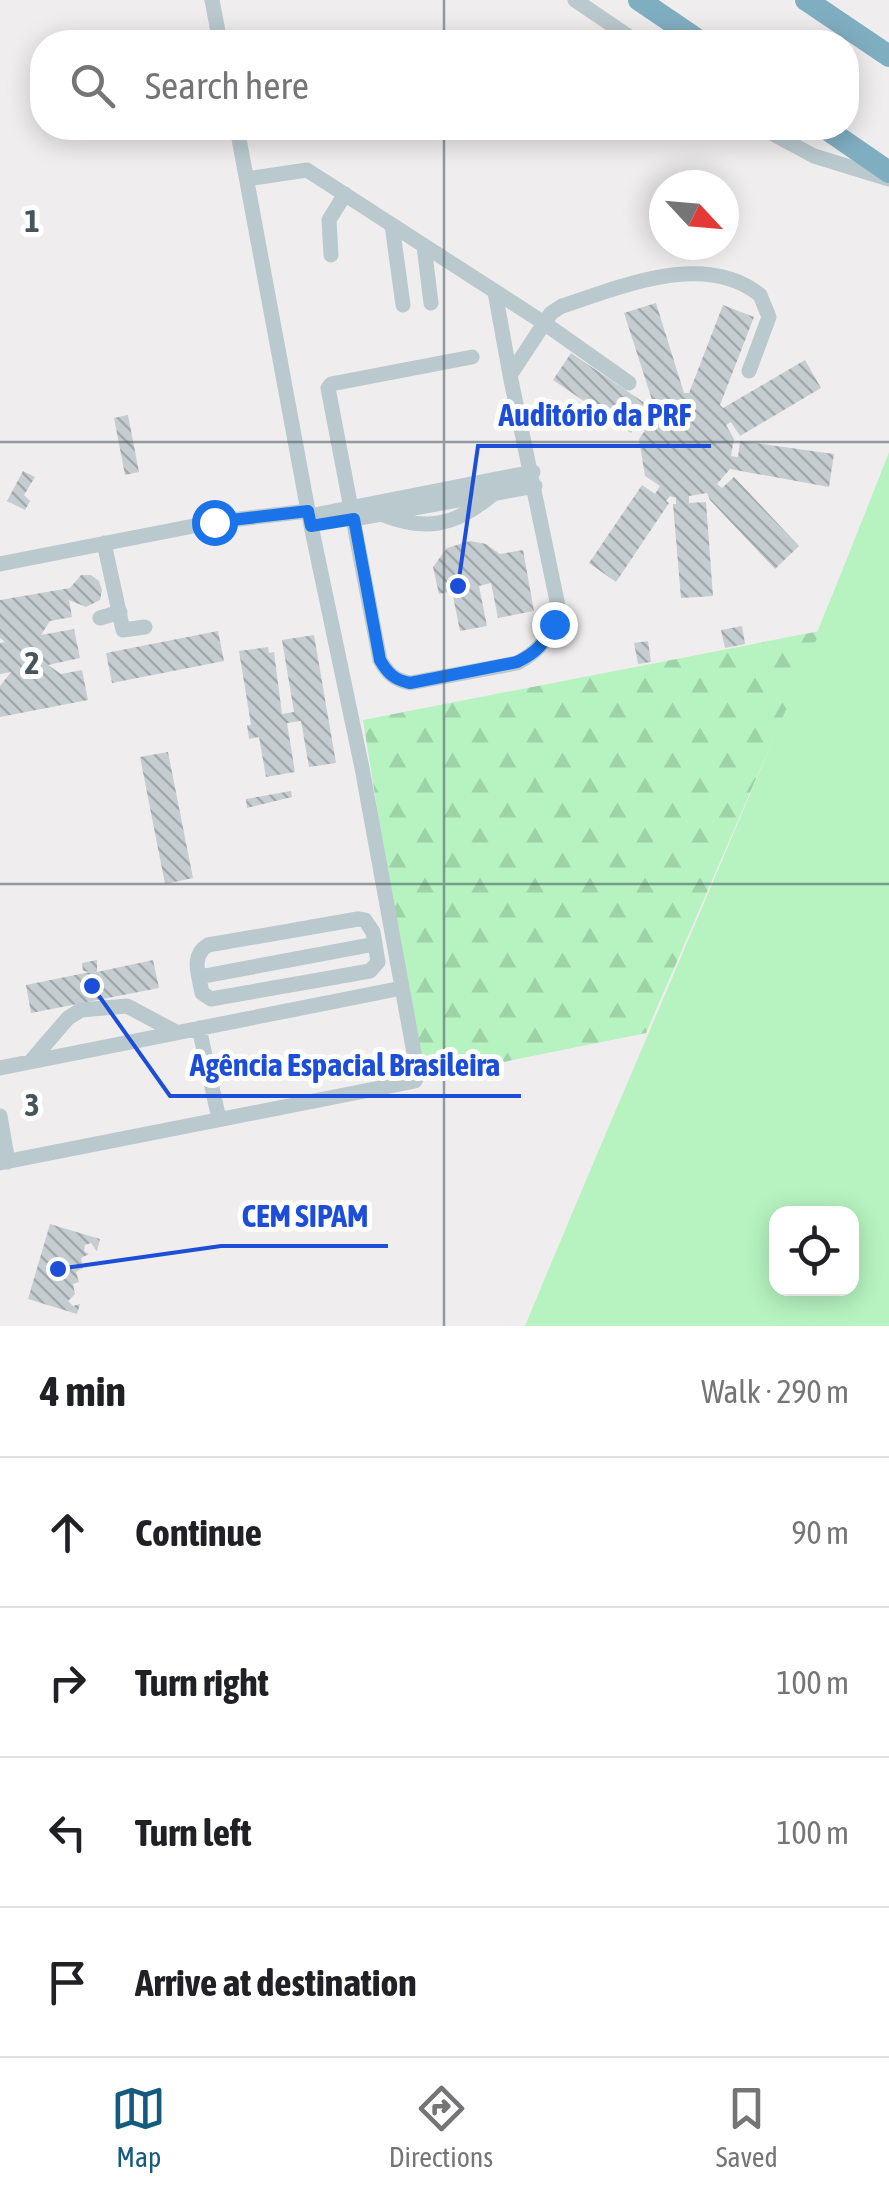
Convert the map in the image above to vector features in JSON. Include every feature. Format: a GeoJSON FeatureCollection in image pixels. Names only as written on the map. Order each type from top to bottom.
{"type":"FeatureCollection","features":[{"type":"Feature","properties":{"kind":"highway"},"geometry":{"type":"LineString","coordinates":[[639,0],[683,30]]}},
{"type":"Feature","properties":{"kind":"highway"},"geometry":{"type":"LineString","coordinates":[[806,0],[850,30]]}},
{"type":"Feature","properties":{"kind":"highway"},"geometry":{"type":"LineString","coordinates":[[859,36],[889,56]]}},
{"type":"Feature","properties":{"kind":"highway"},"geometry":{"type":"LineString","coordinates":[[842,140],[889,172]]}},
{"type":"Feature","properties":{"kind":"lane"},"geometry":{"type":"LineString","coordinates":[[212,0],[218,30]]}},
{"type":"Feature","properties":{"kind":"lane"},"geometry":{"type":"LineString","coordinates":[[575,0],[620,30]]}},
{"type":"Feature","properties":{"kind":"lane"},"geometry":{"type":"LineString","coordinates":[[0,1116],[4,1163],[415,1081],[418,1075],[239,140]]}},
{"type":"Feature","properties":{"kind":"lane"},"geometry":{"type":"LineString","coordinates":[[784,140],[814,156],[889,180]]}},
{"type":"Feature","properties":{"kind":"lane"},"geometry":{"type":"LineString","coordinates":[[247,179],[307,170],[544,323],[630,384]]}},
{"type":"Feature","properties":{"kind":"lane"},"geometry":{"type":"LineString","coordinates":[[331,255],[329,220],[345,194]]}},
{"type":"Feature","properties":{"kind":"lane"},"geometry":{"type":"LineString","coordinates":[[392,225],[402,305]]}},
{"type":"Feature","properties":{"kind":"lane"},"geometry":{"type":"LineString","coordinates":[[424,246],[430,303]]}},
{"type":"Feature","properties":{"kind":"lane"},"geometry":{"type":"LineString","coordinates":[[510,375],[544,323],[562,306],[640,280],[680,274],[734,282],[760,295],[769,317],[748,371]]}},
{"type":"Feature","properties":{"kind":"lane"},"geometry":{"type":"LineString","coordinates":[[472,357],[329,386],[380,660],[387,672],[410,683],[517,662],[532,655],[545,642],[558,606],[496,292]]}},
{"type":"Feature","properties":{"kind":"lane"},"geometry":{"type":"LineString","coordinates":[[353,514],[534,479]]}},
{"type":"Feature","properties":{"kind":"lane"},"geometry":{"type":"LineString","coordinates":[[0,564],[214,522],[381,514],[495,486]]}},
{"type":"Feature","properties":{"kind":"lane"},"geometry":{"type":"LineString","coordinates":[[104,543],[124,630],[145,626]]}},
{"type":"Feature","properties":{"kind":"lane"},"geometry":{"type":"LineString","coordinates":[[100,618],[120,612]]}},
{"type":"Feature","properties":{"kind":"lane"},"geometry":{"type":"LineString","coordinates":[[358,919],[369,924],[375,944],[378,962],[370,970],[258,992],[211,998],[202,993],[197,954],[208,945],[358,919]]}},
{"type":"Feature","properties":{"kind":"lane"},"geometry":{"type":"LineString","coordinates":[[199,976],[375,944]]}},
{"type":"Feature","properties":{"kind":"lane"},"geometry":{"type":"LineString","coordinates":[[0,1068],[402,988]]}},
{"type":"Feature","properties":{"kind":"lane"},"geometry":{"type":"LineString","coordinates":[[258,992],[262,1015]]}},
{"type":"Feature","properties":{"kind":"lane"},"geometry":{"type":"LineString","coordinates":[[31,1061],[68,1018],[81,1010],[127,1006],[176,1032]]}},
{"type":"Feature","properties":{"kind":"lane"},"geometry":{"type":"LineString","coordinates":[[198,1028],[219,1119]]}},
{"type":"Feature","properties":{"kind":"green space"},"geometry":{"type":"Polygon","coordinates":[[[889,452],[889,1326],[525,1326],[756,781],[889,452]]]}},
{"type":"Feature","properties":{"kind":"green space"},"geometry":{"type":"Polygon","coordinates":[[[820,631],[646,1033],[420,1079],[363,720],[820,631]]]}},
{"type":"Feature","properties":{"kind":"building"},"geometry":{"type":"Polygon","coordinates":[[[656,303],[684,393],[689,393],[723,305],[754,317],[720,405],[723,408],[805,360],[821,388],[740,436],[731,422],[726,425],[734,439],[731,456],[738,457],[740,441],[834,454],[829,487],[730,469],[717,484],[722,488],[734,477],[799,546],[775,569],[707,493],[689,496],[689,503],[706,502],[713,596],[681,598],[673,504],[676,498],[670,496],[616,582],[589,563],[642,485],[655,494],[660,486],[645,476],[639,439],[648,426],[640,420],[631,433],[553,380],[571,353],[649,406],[653,403],[624,313],[656,303]]]}},
{"type":"Feature","properties":{"kind":"building"},"geometry":{"type":"Polygon","coordinates":[[[128,415],[139,472],[125,475],[114,418],[128,415]]]}},
{"type":"Feature","properties":{"kind":"building"},"geometry":{"type":"Polygon","coordinates":[[[23,471],[35,477],[24,495],[30,501],[25,510],[7,501],[23,471]]]}},
{"type":"Feature","properties":{"kind":"building"},"geometry":{"type":"Polygon","coordinates":[[[470,541],[486,544],[500,554],[523,550],[534,611],[498,618],[491,583],[479,586],[487,626],[460,631],[452,591],[439,594],[433,567],[447,548],[470,541]]]}},
{"type":"Feature","properties":{"kind":"building"},"geometry":{"type":"Polygon","coordinates":[[[81,575],[91,575],[99,581],[100,600],[86,607],[69,600],[72,617],[50,621],[41,635],[74,629],[80,658],[48,665],[61,674],[82,670],[88,700],[0,717],[0,686],[11,672],[0,674],[0,643],[5,642],[0,638],[0,600],[70,588],[81,575]]]}},
{"type":"Feature","properties":{"kind":"building"},"geometry":{"type":"Polygon","coordinates":[[[742,626],[745,644],[725,648],[721,630],[742,626]]]}},
{"type":"Feature","properties":{"kind":"building"},"geometry":{"type":"Polygon","coordinates":[[[218,631],[224,661],[112,683],[106,653],[218,631]]]}},
{"type":"Feature","properties":{"kind":"building"},"geometry":{"type":"Polygon","coordinates":[[[314,635],[336,763],[309,767],[301,721],[287,723],[295,772],[266,777],[259,737],[249,739],[247,725],[251,725],[239,651],[268,647],[269,653],[274,652],[282,714],[294,712],[282,640],[314,635]]]}},
{"type":"Feature","properties":{"kind":"building"},"geometry":{"type":"Polygon","coordinates":[[[648,641],[651,662],[638,664],[634,643],[648,641]]]}},
{"type":"Feature","properties":{"kind":"building"},"geometry":{"type":"Polygon","coordinates":[[[168,752],[193,878],[165,884],[140,757],[168,752]]]}},
{"type":"Feature","properties":{"kind":"building"},"geometry":{"type":"Polygon","coordinates":[[[291,791],[292,797],[247,808],[246,799],[291,791]]]}},
{"type":"Feature","properties":{"kind":"building"},"geometry":{"type":"Polygon","coordinates":[[[97,960],[97,972],[153,960],[159,988],[31,1013],[26,985],[90,972],[83,971],[82,963],[97,960]]]}},
{"type":"Feature","properties":{"kind":"building"},"geometry":{"type":"Polygon","coordinates":[[[50,1224],[100,1239],[97,1251],[91,1243],[85,1245],[84,1251],[89,1254],[81,1258],[83,1268],[76,1272],[79,1282],[73,1284],[75,1294],[68,1301],[73,1306],[80,1304],[77,1314],[28,1299],[50,1224]]]}},
{"type":"Feature","properties":{"kind":"place","name":"Auditório da PRF"},"geometry":{"type":"Point","coordinates":[458,586]}},
{"type":"Feature","properties":{"kind":"place","name":"Agência Espacial Brasileira"},"geometry":{"type":"Point","coordinates":[92,986]}},
{"type":"Feature","properties":{"kind":"place","name":"CEM SIPAM"},"geometry":{"type":"Point","coordinates":[58,1269]}},
{"type":"Feature","properties":{"kind":"route"},"geometry":{"type":"LineString","coordinates":[[214,522],[308,511],[311,526],[354,519],[380,660],[398,680],[410,683],[517,662],[532,655],[545,642],[554,624]]}}]}
